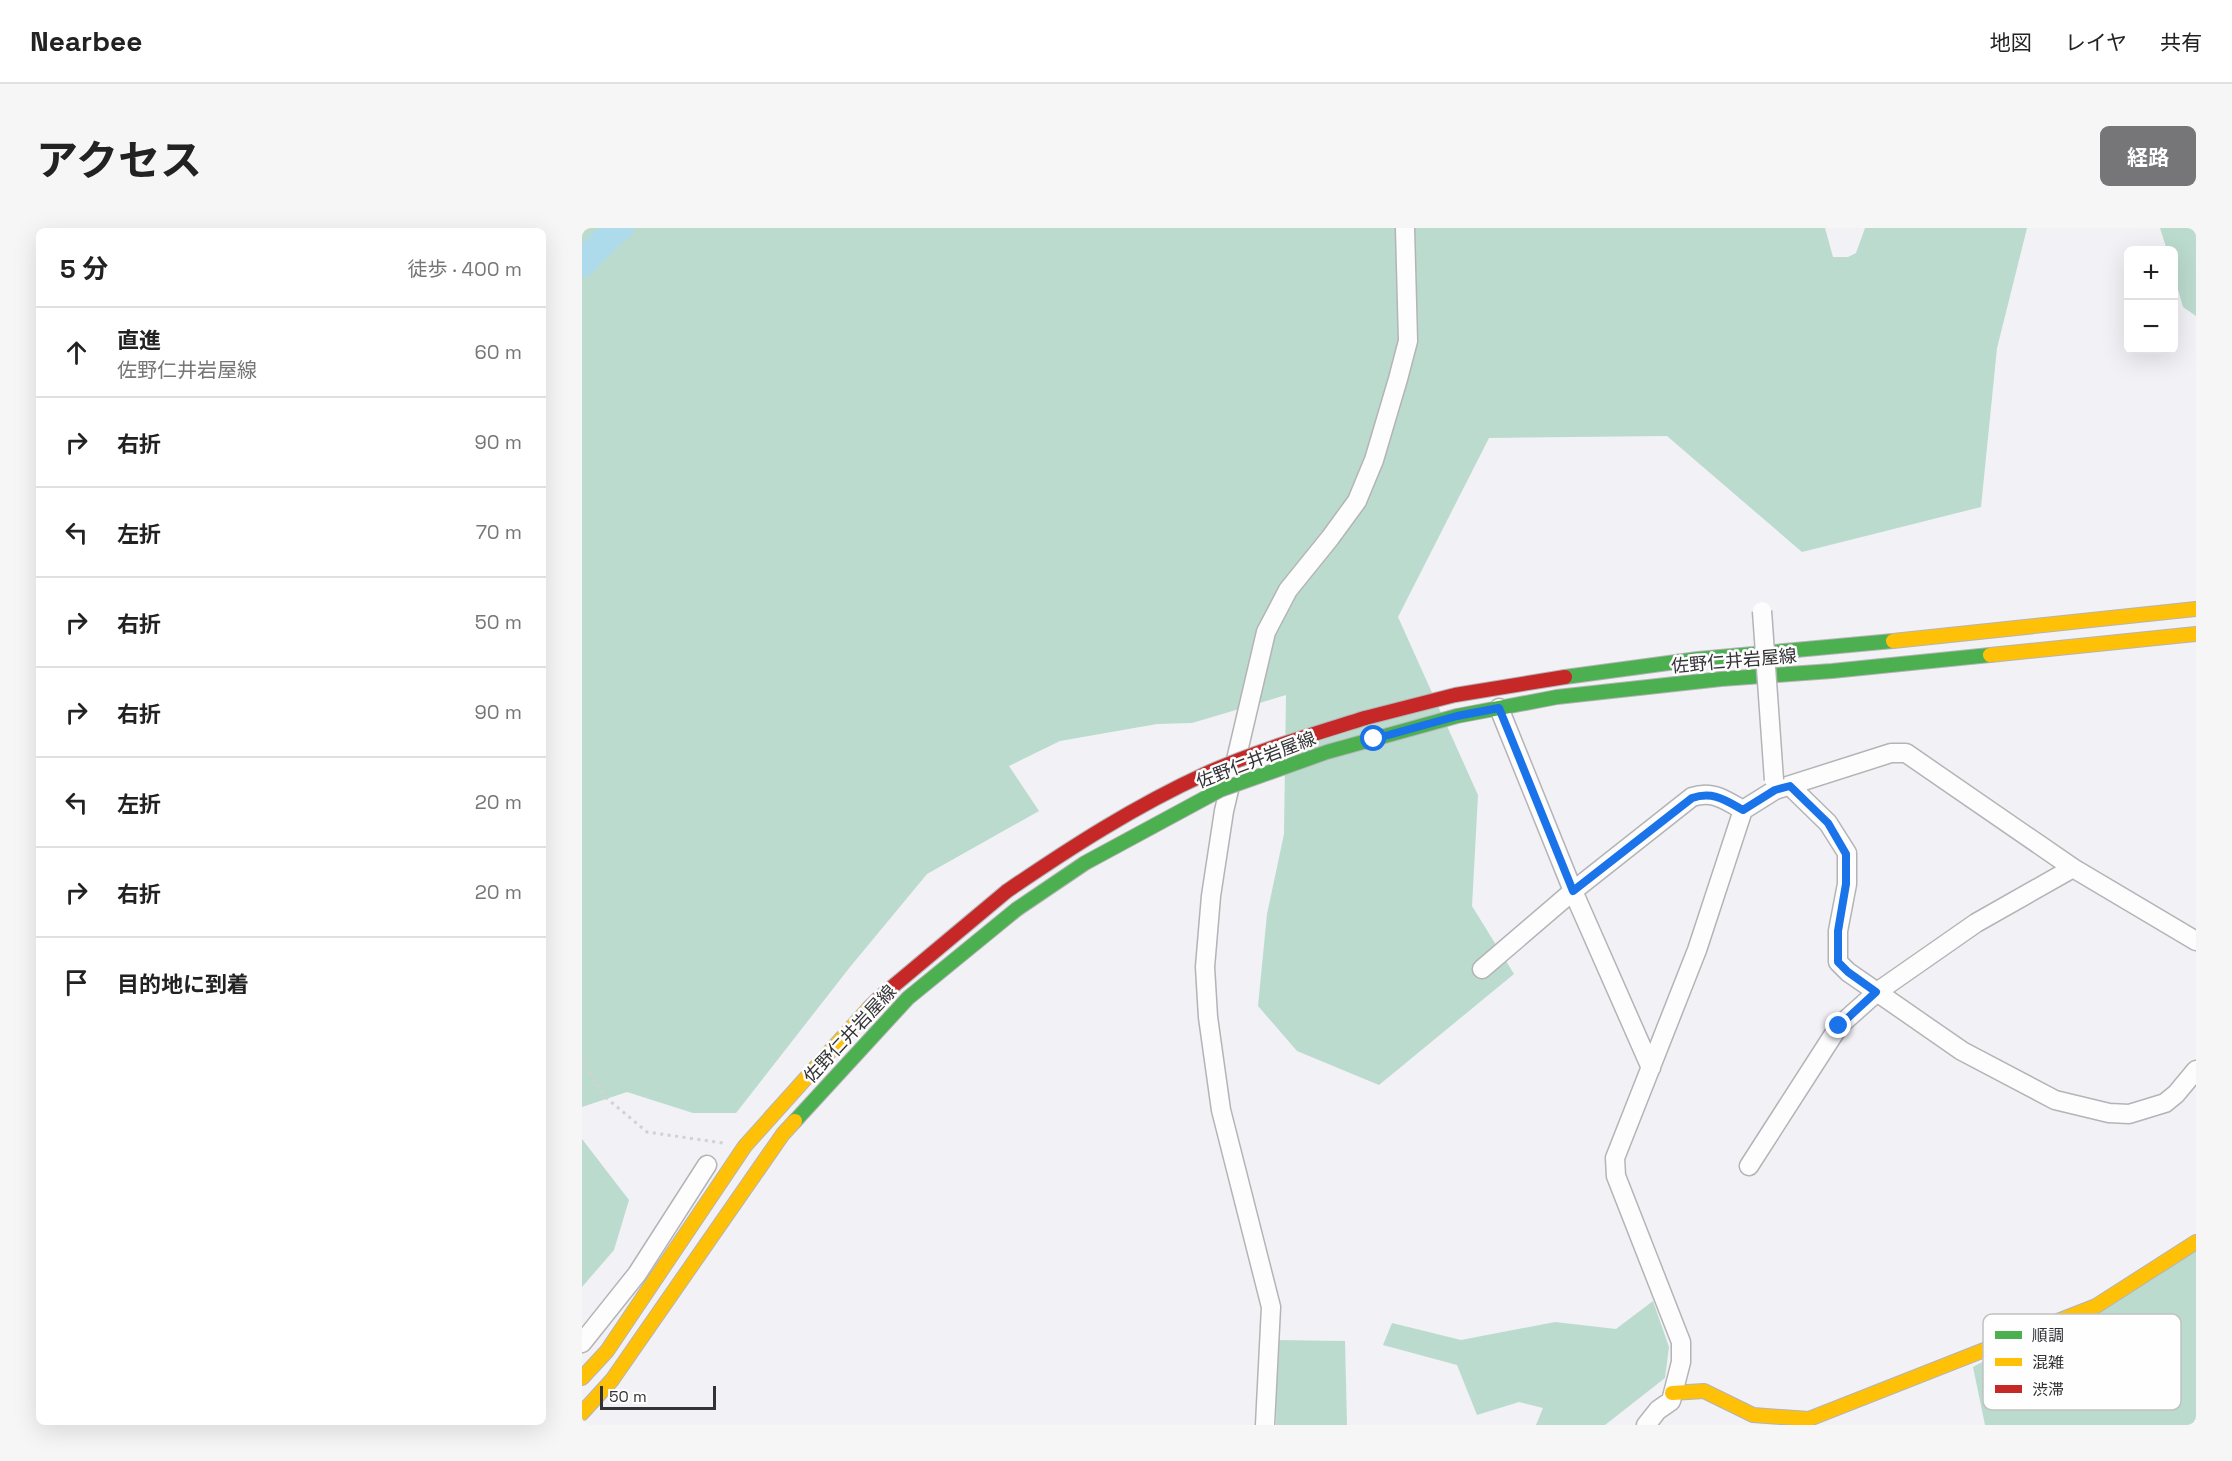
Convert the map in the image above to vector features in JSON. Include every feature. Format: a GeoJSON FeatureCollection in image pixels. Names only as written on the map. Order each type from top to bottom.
{"type":"FeatureCollection","features":[{"type":"Feature","properties":{"kind":"main road","name":"佐野仁井岩屋線"},"geometry":{"type":"LineString","coordinates":[[582,1378],[607,1351],[745,1146],[879,998],[1008,891],[1063,853],[1137,808],[1205,774],[1275,747],[1365,718],[1455,695],[1528,682],[1675,662],[1831,648],[2196,609]]}},
{"type":"Feature","properties":{"kind":"main road","name":"佐野仁井岩屋線"},"geometry":{"type":"LineString","coordinates":[[582,1413],[612,1380],[646,1333],[783,1134],[908,998],[1017,909],[1085,863],[1220,790],[1327,753],[1457,716],[1557,697],[1721,679],[1832,671],[2196,634]]}},
{"type":"Feature","properties":{"kind":"main road"},"geometry":{"type":"LineString","coordinates":[[2070,647],[2157,643],[2185,649]]}},
{"type":"Feature","properties":{"kind":"main road"},"geometry":{"type":"LineString","coordinates":[[2076,1314],[2096,1306],[2196,1242]]}},
{"type":"Feature","properties":{"kind":"main road"},"geometry":{"type":"LineString","coordinates":[[1672,1393],[1704,1391],[1753,1415],[1809,1419],[1983,1350]]}},
{"type":"Feature","properties":{"kind":"street"},"geometry":{"type":"LineString","coordinates":[[1265,1425],[1270,1307],[1221,1110],[1209,1029],[1205,967],[1211,896],[1224,810],[1266,632],[1288,590],[1357,501],[1374,460],[1398,379],[1408,341],[1405,228]]}},
{"type":"Feature","properties":{"kind":"street"},"geometry":{"type":"LineString","coordinates":[[1762,611],[1780,785],[1828,823],[1846,854],[1846,884],[1838,931],[1838,962],[1848,972],[1962,1051],[2055,1100],[2109,1113],[2129,1114],[2164,1103],[2176,1094],[2196,1070]]}},
{"type":"Feature","properties":{"kind":"street"},"geometry":{"type":"LineString","coordinates":[[1499,708],[1573,891],[1651,1068]]}},
{"type":"Feature","properties":{"kind":"street"},"geometry":{"type":"LineString","coordinates":[[1646,1425],[1658,1410],[1671,1401],[1681,1362],[1681,1342],[1616,1176],[1615,1158],[1697,950],[1743,810],[1780,785],[1891,753],[1905,753],[2073,868],[2196,941]]}},
{"type":"Feature","properties":{"kind":"street"},"geometry":{"type":"LineString","coordinates":[[1482,969],[1573,891],[1692,798],[1705,793],[1723,799],[1743,810]]}},
{"type":"Feature","properties":{"kind":"street"},"geometry":{"type":"LineString","coordinates":[[1749,1166],[1839,1026],[1876,992],[1976,923],[2073,868]]}},
{"type":"Feature","properties":{"kind":"street"},"geometry":{"type":"LineString","coordinates":[[582,1343],[637,1274],[707,1165]]}},
{"type":"Feature","properties":{"kind":"path"},"geometry":{"type":"LineString","coordinates":[[582,1059],[604,1096],[647,1132],[745,1146]]}},
{"type":"Feature","properties":{"kind":"green space"},"geometry":{"type":"Polygon","coordinates":[[[582,228],[1825,228],[1833,257],[1848,257],[1856,253],[1865,228],[2027,228],[1997,348],[1981,507],[1802,552],[1667,436],[1489,438],[1398,617],[1478,795],[1472,906],[1514,974],[1379,1085],[1297,1051],[1258,1006],[1267,914],[1284,834],[1286,695],[1192,723],[1157,724],[1060,741],[1009,766],[1039,811],[927,874],[850,967],[736,1113],[693,1113],[627,1092],[582,1107],[582,228]]]}},
{"type":"Feature","properties":{"kind":"green space"},"geometry":{"type":"Polygon","coordinates":[[[2160,228],[2196,228],[2196,316],[2183,307],[2178,289],[2178,246],[2166,246],[2160,228]]]}},
{"type":"Feature","properties":{"kind":"green space"},"geometry":{"type":"Polygon","coordinates":[[[582,1139],[629,1200],[614,1250],[582,1287],[582,1139]]]}},
{"type":"Feature","properties":{"kind":"green space"},"geometry":{"type":"Polygon","coordinates":[[[2196,1246],[2196,1425],[1985,1425],[1973,1367],[1983,1362],[1983,1410],[2181,1410],[2181,1314],[2071,1314],[2196,1246]]]}},
{"type":"Feature","properties":{"kind":"green space"},"geometry":{"type":"Polygon","coordinates":[[[1653,1301],[1669,1347],[1665,1378],[1605,1425],[1536,1425],[1543,1408],[1519,1402],[1477,1415],[1457,1365],[1383,1345],[1392,1323],[1461,1340],[1555,1322],[1616,1329],[1653,1301]]]}},
{"type":"Feature","properties":{"kind":"green space"},"geometry":{"type":"Polygon","coordinates":[[[1277,1340],[1345,1341],[1347,1425],[1276,1425],[1277,1340]]]}},
{"type":"Feature","properties":{"kind":"waterway"},"geometry":{"type":"LineString","coordinates":[[582,264],[613,232],[620,228]]}},
{"type":"Feature","properties":{"kind":"traffic: fast"},"geometry":{"type":"LineString","coordinates":[[1565,677],[1698,659],[1893,641]]}},
{"type":"Feature","properties":{"kind":"traffic: fast"},"geometry":{"type":"LineString","coordinates":[[1374,739],[1457,716],[1557,697],[1721,679],[1832,671],[1990,655]]}},
{"type":"Feature","properties":{"kind":"traffic: fast"},"geometry":{"type":"LineString","coordinates":[[1017,909],[1085,863],[1220,790],[1327,752],[1374,739]]}},
{"type":"Feature","properties":{"kind":"traffic: fast"},"geometry":{"type":"LineString","coordinates":[[795,1121],[908,998],[1017,909]]}},
{"type":"Feature","properties":{"kind":"traffic: slow"},"geometry":{"type":"LineString","coordinates":[[1893,641],[2196,609]]}},
{"type":"Feature","properties":{"kind":"traffic: slow"},"geometry":{"type":"LineString","coordinates":[[1990,655],[2196,634]]}},
{"type":"Feature","properties":{"kind":"traffic: slow"},"geometry":{"type":"LineString","coordinates":[[582,1378],[607,1351],[745,1146],[869,1008]]}},
{"type":"Feature","properties":{"kind":"traffic: slow"},"geometry":{"type":"LineString","coordinates":[[582,1413],[612,1380],[783,1134],[795,1121]]}},
{"type":"Feature","properties":{"kind":"traffic: slow"},"geometry":{"type":"LineString","coordinates":[[2076,1314],[2096,1306],[2196,1242]]}},
{"type":"Feature","properties":{"kind":"traffic: slow"},"geometry":{"type":"LineString","coordinates":[[1672,1393],[1704,1391],[1753,1415],[1809,1419],[1983,1350]]}},
{"type":"Feature","properties":{"kind":"traffic: jam"},"geometry":{"type":"LineString","coordinates":[[1365,718],[1455,695],[1565,677]]}},
{"type":"Feature","properties":{"kind":"traffic: jam"},"geometry":{"type":"LineString","coordinates":[[1007,891],[1103,828],[1179,786],[1244,758],[1365,718]]}},
{"type":"Feature","properties":{"kind":"traffic: jam"},"geometry":{"type":"LineString","coordinates":[[869,1008],[1007,891]]}},
{"type":"Feature","properties":{"kind":"route"},"geometry":{"type":"LineString","coordinates":[[1374,739],[1457,716],[1499,708],[1573,891],[1692,798],[1705,793],[1723,799],[1743,810],[1775,790],[1790,786],[1828,823],[1846,854],[1846,884],[1838,931],[1838,962],[1876,992],[1839,1026]]}}]}
